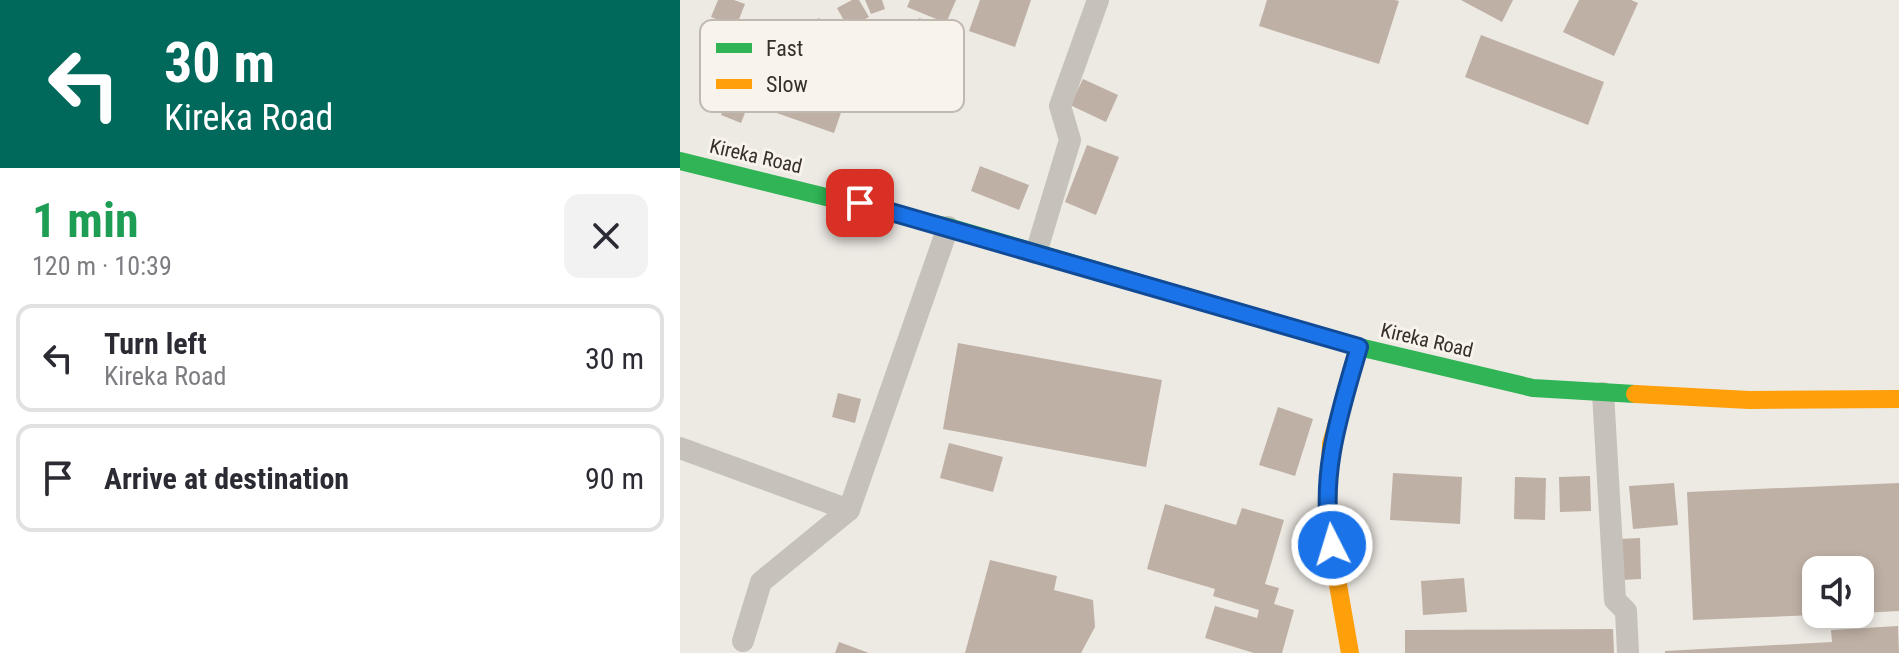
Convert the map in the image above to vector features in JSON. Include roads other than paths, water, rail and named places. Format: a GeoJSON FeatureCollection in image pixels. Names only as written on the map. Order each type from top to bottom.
{"type":"FeatureCollection","features":[{"type":"Feature","properties":{"kind":"main road","name":"Kireka Road"},"geometry":{"type":"LineString","coordinates":[[680,161],[948,227],[1359,347],[1533,388],[1749,400],[1899,399]]}},
{"type":"Feature","properties":{"kind":"main road"},"geometry":{"type":"LineString","coordinates":[[1350,653],[1327,522],[1331,444],[1359,347]]}},
{"type":"Feature","properties":{"kind":"lane"},"geometry":{"type":"LineString","coordinates":[[1036,253],[1070,140],[1060,106],[1098,0]]}},
{"type":"Feature","properties":{"kind":"lane"},"geometry":{"type":"LineString","coordinates":[[743,641],[761,582],[849,510],[948,227]]}},
{"type":"Feature","properties":{"kind":"lane"},"geometry":{"type":"LineString","coordinates":[[1603,393],[1615,600],[1626,611],[1628,653]]}},
{"type":"Feature","properties":{"kind":"lane"},"geometry":{"type":"LineString","coordinates":[[680,448],[849,510]]}}]}
